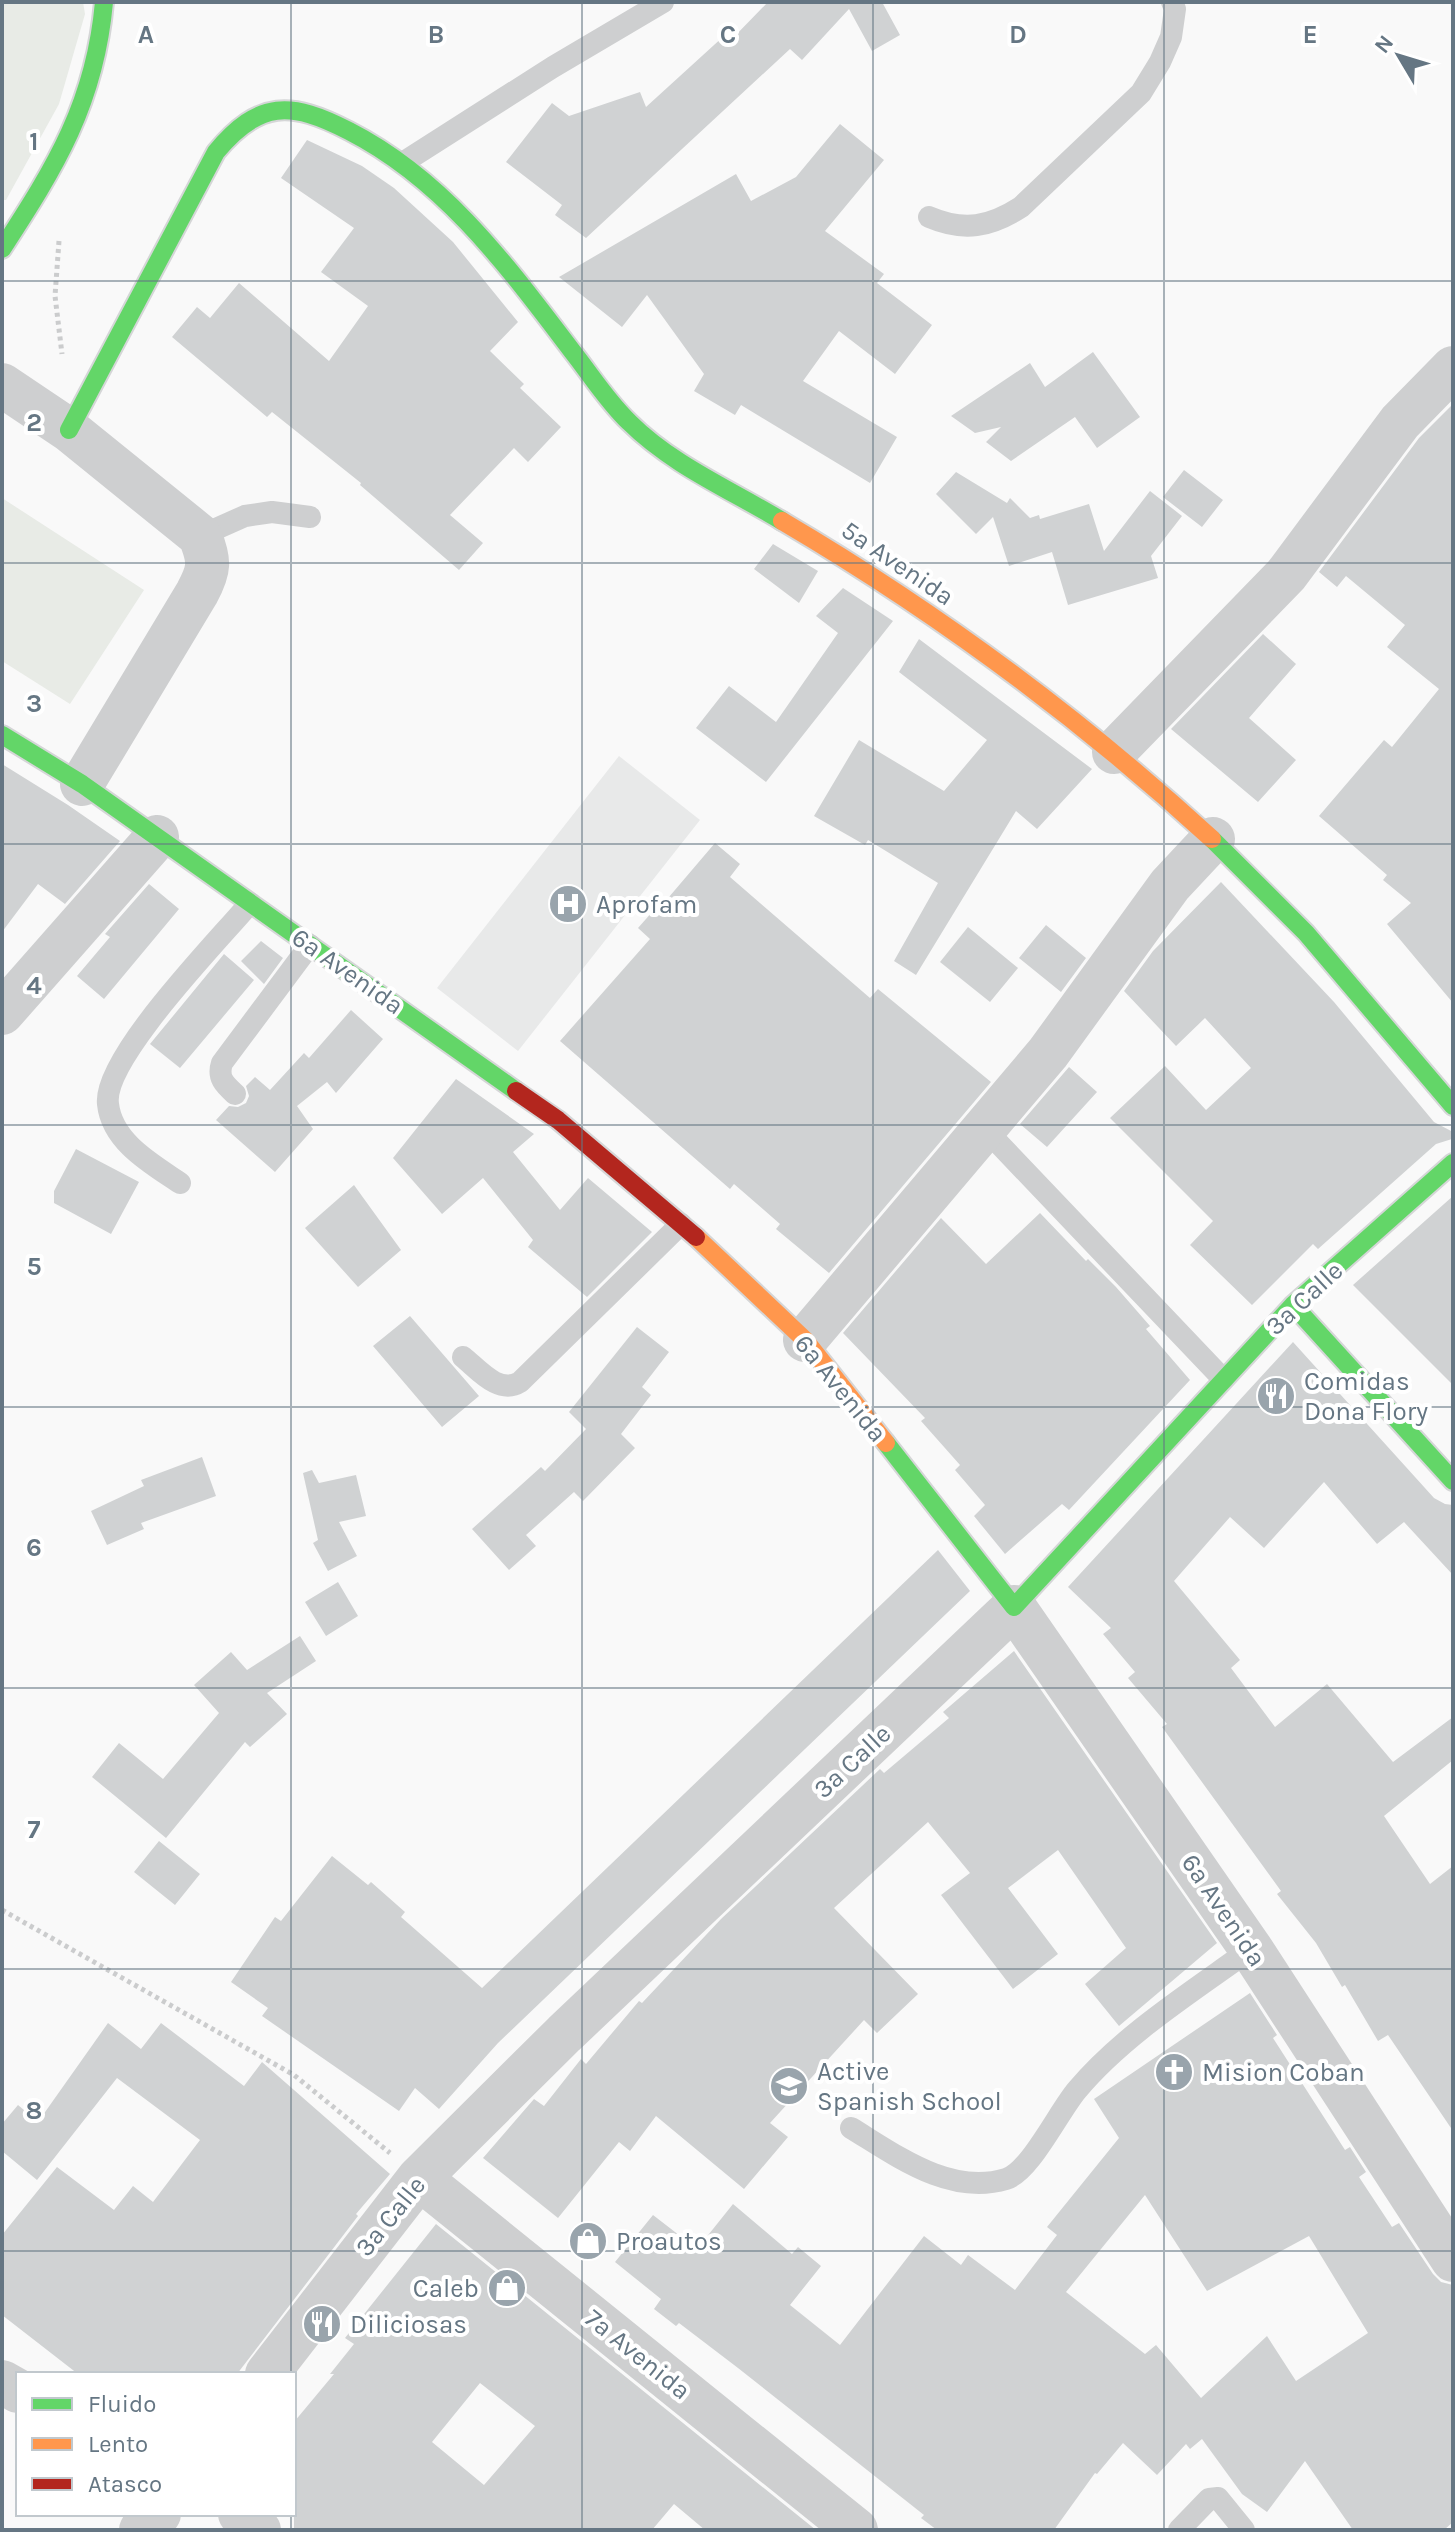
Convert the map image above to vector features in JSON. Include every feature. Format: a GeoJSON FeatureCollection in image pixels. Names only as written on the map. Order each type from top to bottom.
{"type":"FeatureCollection","features":[{"type":"Feature","properties":{"kind":"street"},"geometry":{"type":"LineString","coordinates":[[4,241],[67,144],[90,93],[100,55],[104,2]]}},
{"type":"Feature","properties":{"kind":"street","name":"5a Avenida"},"geometry":{"type":"LineString","coordinates":[[75,418],[216,152],[229,134],[265,112],[288,107],[316,115],[361,135],[404,162],[446,199],[480,236],[605,398],[637,431],[668,455],[860,567],[976,649],[1114,752],[1213,839],[1320,950],[1453,1106]]}},
{"type":"Feature","properties":{"kind":"street"},"geometry":{"type":"LineString","coordinates":[[1114,752],[1286,575],[1400,422],[1453,368]]}},
{"type":"Feature","properties":{"kind":"street"},"geometry":{"type":"LineString","coordinates":[[2,385],[75,418],[200,536],[208,556],[208,574],[82,784]]}},
{"type":"Feature","properties":{"kind":"street","name":"6a Avenida"},"geometry":{"type":"LineString","coordinates":[[2,735],[82,784],[558,1120],[681,1224],[805,1340],[1014,1607],[1251,1949],[1453,2260]]}},
{"type":"Feature","properties":{"kind":"street"},"geometry":{"type":"LineString","coordinates":[[2,1013],[157,837]]}},
{"type":"Feature","properties":{"kind":"street"},"geometry":{"type":"LineString","coordinates":[[805,1340],[1048,1053],[1170,885],[1213,839]]}},
{"type":"Feature","properties":{"kind":"street","name":"3a Calle"},"geometry":{"type":"LineString","coordinates":[[268,2372],[405,2166],[564,2034],[1014,1607],[1293,1305],[1453,1163]]}},
{"type":"Feature","properties":{"kind":"street"},"geometry":{"type":"LineString","coordinates":[[1293,1305],[1453,1481]]}},
{"type":"Feature","properties":{"kind":"street","name":"7a Avenida"},"geometry":{"type":"LineString","coordinates":[[405,2166],[856,2530]]}},
{"type":"Feature","properties":{"kind":"street"},"geometry":{"type":"LineString","coordinates":[[141,2530],[157,2516]]}},
{"type":"Feature","properties":{"kind":"street"},"geometry":{"type":"LineString","coordinates":[[242,2516],[259,2530]]}},
{"type":"Feature","properties":{"kind":"lane"},"geometry":{"type":"LineString","coordinates":[[404,162],[553,67],[663,2]]}},
{"type":"Feature","properties":{"kind":"lane"},"geometry":{"type":"LineString","coordinates":[[929,217],[945,224],[982,226],[1001,220],[1021,207],[1141,93],[1171,37],[1175,9],[1172,2]]}},
{"type":"Feature","properties":{"kind":"lane"},"geometry":{"type":"LineString","coordinates":[[200,536],[245,516],[272,512],[310,517]]}},
{"type":"Feature","properties":{"kind":"lane"},"geometry":{"type":"LineString","coordinates":[[180,1183],[136,1153],[112,1120],[107,1102],[111,1084],[122,1060],[147,1024],[250,903]]}},
{"type":"Feature","properties":{"kind":"lane"},"geometry":{"type":"LineString","coordinates":[[235,1094],[223,1083],[220,1074],[222,1063],[310,945]]}},
{"type":"Feature","properties":{"kind":"lane"},"geometry":{"type":"LineString","coordinates":[[984,1128],[1223,1379]]}},
{"type":"Feature","properties":{"kind":"lane"},"geometry":{"type":"LineString","coordinates":[[463,1357],[500,1386],[511,1388],[681,1224]]}},
{"type":"Feature","properties":{"kind":"lane"},"geometry":{"type":"LineString","coordinates":[[851,2128],[910,2164],[946,2179],[980,2185],[1010,2179],[1034,2155],[1048,2129],[1077,2090],[1112,2054],[1251,1949]]}},
{"type":"Feature","properties":{"kind":"lane"},"geometry":{"type":"LineString","coordinates":[[1179,2530],[1209,2499],[1218,2498],[1244,2530]]}},
{"type":"Feature","properties":{"kind":"path"},"geometry":{"type":"LineString","coordinates":[[59,230],[55,296],[66,384],[75,418]]}},
{"type":"Feature","properties":{"kind":"path"},"geometry":{"type":"LineString","coordinates":[[2,1910],[294,2075],[405,2166]]}},
{"type":"Feature","properties":{"kind":"shaded area"},"geometry":{"type":"Polygon","coordinates":[[[2,2],[83,2],[85,14],[59,104],[6,200],[2,200],[2,2]]]}},
{"type":"Feature","properties":{"kind":"shaded area"},"geometry":{"type":"Polygon","coordinates":[[[2,498],[144,590],[70,704],[2,661],[2,498]]]}},
{"type":"Feature","properties":{"kind":"shaded area","name":"Aprofam"},"geometry":{"type":"Polygon","coordinates":[[[619,756],[700,820],[518,1051],[437,988],[619,756]]]}},
{"type":"Feature","properties":{"kind":"building"},"geometry":{"type":"Polygon","coordinates":[[[768,2],[882,2],[900,35],[872,51],[849,9],[802,60],[790,49],[586,238],[555,215],[562,205],[506,162],[552,103],[569,116],[640,92],[646,107],[725,35],[731,40],[768,2]]]}},
{"type":"Feature","properties":{"kind":"building"},"geometry":{"type":"Polygon","coordinates":[[[840,124],[884,160],[825,231],[884,274],[877,283],[932,325],[895,374],[839,331],[803,381],[897,437],[870,483],[741,405],[735,415],[694,391],[704,374],[647,295],[622,327],[559,277],[736,174],[751,201],[796,177],[840,124]]]}},
{"type":"Feature","properties":{"kind":"building"},"geometry":{"type":"Polygon","coordinates":[[[307,140],[362,166],[394,188],[453,242],[518,322],[490,351],[524,384],[520,388],[561,427],[528,462],[514,448],[450,515],[483,543],[459,570],[361,483],[272,412],[267,417],[172,337],[197,307],[210,318],[239,283],[329,361],[368,306],[321,272],[354,228],[281,178],[307,140]]]}},
{"type":"Feature","properties":{"kind":"building"},"geometry":{"type":"Polygon","coordinates":[[[1093,352],[1140,417],[1097,448],[1075,417],[1011,461],[986,442],[1001,427],[975,433],[951,416],[1030,363],[1045,387],[1093,352]]]}},
{"type":"Feature","properties":{"kind":"building"},"geometry":{"type":"Polygon","coordinates":[[[1453,404],[1453,1003],[1387,924],[1411,903],[1383,880],[1387,875],[1319,816],[1384,740],[1392,747],[1439,689],[1387,647],[1405,625],[1346,576],[1337,587],[1319,572],[1419,438],[1453,404]]]}},
{"type":"Feature","properties":{"kind":"building"},"geometry":{"type":"Polygon","coordinates":[[[1184,470],[1223,500],[1202,527],[1163,497],[1184,470]]]}},
{"type":"Feature","properties":{"kind":"building"},"geometry":{"type":"Polygon","coordinates":[[[956,472],[1007,503],[1010,498],[1030,518],[1039,515],[1040,519],[1089,504],[1104,551],[1150,491],[1182,516],[1151,556],[1158,578],[1068,605],[1052,552],[1009,566],[993,517],[976,534],[936,494],[956,472]]]}},
{"type":"Feature","properties":{"kind":"building"},"geometry":{"type":"Polygon","coordinates":[[[773,544],[818,571],[799,603],[754,569],[773,544]]]}},
{"type":"Feature","properties":{"kind":"building"},"geometry":{"type":"Polygon","coordinates":[[[843,588],[893,621],[766,782],[696,728],[729,686],[776,722],[838,633],[816,616],[843,588]]]}},
{"type":"Feature","properties":{"kind":"building"},"geometry":{"type":"Polygon","coordinates":[[[1263,634],[1296,664],[1249,718],[1296,760],[1258,802],[1171,729],[1263,634]]]}},
{"type":"Feature","properties":{"kind":"building"},"geometry":{"type":"Polygon","coordinates":[[[919,639],[1092,769],[1037,829],[1016,811],[916,975],[894,961],[938,883],[868,840],[865,845],[814,816],[859,740],[944,791],[987,740],[899,672],[919,639]]]}},
{"type":"Feature","properties":{"kind":"building"},"geometry":{"type":"Polygon","coordinates":[[[2,764],[120,841],[65,904],[38,884],[2,932],[2,764]]]}},
{"type":"Feature","properties":{"kind":"building"},"geometry":{"type":"Polygon","coordinates":[[[715,843],[740,864],[730,877],[870,998],[878,989],[991,1082],[829,1273],[776,1229],[780,1224],[734,1184],[730,1189],[560,1041],[650,939],[638,928],[661,902],[663,904],[715,843]]]}},
{"type":"Feature","properties":{"kind":"building"},"geometry":{"type":"Polygon","coordinates":[[[1221,882],[1334,1002],[1434,1122],[1453,1132],[1452,1139],[1436,1144],[1318,1249],[1313,1244],[1252,1305],[1190,1245],[1213,1221],[1110,1118],[1165,1066],[1206,1110],[1251,1068],[1205,1018],[1176,1046],[1124,991],[1153,951],[1221,882]]]}},
{"type":"Feature","properties":{"kind":"building"},"geometry":{"type":"Polygon","coordinates":[[[149,884],[179,909],[104,999],[77,976],[110,937],[105,934],[149,884]]]}},
{"type":"Feature","properties":{"kind":"building"},"geometry":{"type":"Polygon","coordinates":[[[1046,925],[1086,958],[1061,992],[1019,958],[1046,925]]]}},
{"type":"Feature","properties":{"kind":"building"},"geometry":{"type":"Polygon","coordinates":[[[968,927],[1018,968],[990,1002],[940,962],[968,927]]]}},
{"type":"Feature","properties":{"kind":"building"},"geometry":{"type":"Polygon","coordinates":[[[261,941],[283,958],[264,984],[241,961],[261,941]]]}},
{"type":"Feature","properties":{"kind":"building"},"geometry":{"type":"Polygon","coordinates":[[[224,954],[254,980],[180,1068],[150,1044],[224,954]]]}},
{"type":"Feature","properties":{"kind":"building"},"geometry":{"type":"Polygon","coordinates":[[[351,1010],[383,1039],[336,1093],[327,1082],[297,1106],[313,1129],[275,1172],[216,1120],[229,1106],[238,1107],[246,1103],[249,1096],[246,1086],[255,1077],[270,1090],[304,1053],[309,1058],[351,1010]]]}},
{"type":"Feature","properties":{"kind":"building"},"geometry":{"type":"Polygon","coordinates":[[[1069,1067],[1097,1092],[1047,1147],[1020,1124],[1069,1067]]]}},
{"type":"Feature","properties":{"kind":"building"},"geometry":{"type":"Polygon","coordinates":[[[456,1079],[534,1134],[513,1152],[560,1210],[588,1178],[652,1232],[587,1297],[528,1247],[533,1240],[483,1178],[442,1214],[393,1158],[456,1079]]]}},
{"type":"Feature","properties":{"kind":"building"},"geometry":{"type":"Polygon","coordinates":[[[76,1149],[139,1182],[111,1234],[54,1203],[54,1191],[76,1149]]]}},
{"type":"Feature","properties":{"kind":"building"},"geometry":{"type":"Polygon","coordinates":[[[354,1185],[401,1250],[358,1287],[305,1228],[354,1185]]]}},
{"type":"Feature","properties":{"kind":"building"},"geometry":{"type":"Polygon","coordinates":[[[1453,1196],[1453,1385],[1353,1285],[1453,1196]]]}},
{"type":"Feature","properties":{"kind":"building"},"geometry":{"type":"Polygon","coordinates":[[[1040,1213],[1116,1287],[1150,1326],[1146,1329],[1190,1380],[1069,1510],[1062,1504],[1005,1554],[974,1516],[985,1505],[955,1470],[960,1465],[921,1421],[925,1418],[843,1333],[941,1218],[986,1264],[1040,1213]]]}},
{"type":"Feature","properties":{"kind":"building"},"geometry":{"type":"Polygon","coordinates":[[[410,1316],[479,1396],[442,1427],[373,1346],[410,1316]]]}},
{"type":"Feature","properties":{"kind":"building"},"geometry":{"type":"Polygon","coordinates":[[[637,1327],[669,1352],[642,1387],[651,1395],[621,1434],[635,1448],[583,1501],[574,1492],[526,1535],[536,1546],[509,1570],[472,1529],[541,1467],[545,1471],[586,1429],[569,1412],[637,1327]]]}},
{"type":"Feature","properties":{"kind":"building"},"geometry":{"type":"Polygon","coordinates":[[[1293,1342],[1434,1498],[1453,1505],[1453,1575],[1404,1522],[1377,1544],[1324,1482],[1264,1548],[1230,1517],[1174,1581],[1240,1660],[1231,1668],[1275,1727],[1327,1684],[1393,1762],[1453,1717],[1453,1760],[1384,1816],[1430,1884],[1453,1866],[1453,2131],[1388,2035],[1378,2041],[1345,1985],[1342,1987],[1316,1943],[1277,1894],[1281,1891],[1162,1727],[1167,1724],[1128,1678],[1135,1672],[1103,1634],[1111,1628],[1068,1587],[1293,1342]]]}},
{"type":"Feature","properties":{"kind":"building"},"geometry":{"type":"Polygon","coordinates":[[[202,1457],[216,1496],[141,1523],[144,1529],[107,1545],[91,1511],[144,1486],[141,1480],[202,1457]]]}},
{"type":"Feature","properties":{"kind":"building"},"geometry":{"type":"Polygon","coordinates":[[[312,1470],[319,1483],[356,1475],[366,1516],[339,1522],[357,1556],[328,1571],[313,1543],[318,1540],[303,1473],[312,1470]]]}},
{"type":"Feature","properties":{"kind":"building"},"geometry":{"type":"Polygon","coordinates":[[[938,1550],[970,1591],[498,2043],[439,2109],[415,2088],[399,2111],[262,2016],[268,2008],[231,1982],[275,1917],[281,1921],[332,1856],[368,1885],[371,1882],[405,1912],[401,1917],[482,1988],[938,1550]]]}},
{"type":"Feature","properties":{"kind":"building"},"geometry":{"type":"Polygon","coordinates":[[[338,1582],[358,1616],[326,1636],[305,1602],[338,1582]]]}},
{"type":"Feature","properties":{"kind":"building"},"geometry":{"type":"Polygon","coordinates":[[[300,1636],[316,1661],[267,1693],[287,1714],[250,1747],[245,1742],[166,1838],[92,1777],[119,1743],[163,1779],[219,1713],[194,1685],[231,1652],[247,1670],[300,1636]]]}},
{"type":"Feature","properties":{"kind":"building"},"geometry":{"type":"Polygon","coordinates":[[[1014,1651],[1217,1943],[1119,2026],[1085,1984],[1126,1948],[1058,1850],[1008,1888],[1058,1954],[1013,1989],[941,1895],[970,1873],[928,1822],[834,1908],[918,1994],[877,2033],[864,2020],[770,2123],[788,2137],[744,2189],[656,2116],[630,2151],[619,2142],[558,2218],[483,2158],[534,2099],[544,2106],[581,2059],[586,2064],[639,2001],[642,2003],[721,1919],[880,1769],[884,1773],[949,1718],[943,1712],[1014,1651]]]}},
{"type":"Feature","properties":{"kind":"building"},"geometry":{"type":"Polygon","coordinates":[[[159,1841],[200,1874],[175,1905],[134,1872],[159,1841]]]}},
{"type":"Feature","properties":{"kind":"building"},"geometry":{"type":"Polygon","coordinates":[[[1250,1993],[1277,2035],[1273,2038],[1345,2150],[1350,2147],[1366,2172],[1359,2177],[1392,2227],[1399,2223],[1433,2274],[1441,2282],[1453,2285],[1453,2522],[1444,2530],[1353,2530],[1305,2461],[1267,2512],[1242,2494],[1202,2439],[1190,2449],[1186,2444],[1157,2475],[1123,2443],[1095,2473],[1054,2530],[937,2530],[921,2518],[924,2515],[738,2368],[679,2323],[676,2326],[654,2309],[661,2299],[615,2262],[653,2215],[697,2249],[733,2204],[792,2254],[798,2247],[821,2266],[790,2305],[840,2345],[924,2236],[961,2265],[968,2255],[1015,2290],[1057,2235],[1047,2227],[1119,2138],[1094,2099],[1250,1993]],[[1145,2195],[1066,2292],[1145,2354],[1156,2345],[1201,2398],[1267,2336],[1296,2381],[1368,2333],[1309,2236],[1207,2291],[1145,2195]]]}},
{"type":"Feature","properties":{"kind":"building"},"geometry":{"type":"Polygon","coordinates":[[[108,2023],[141,2049],[161,2023],[244,2086],[262,2062],[390,2174],[356,2214],[358,2216],[239,2372],[75,2372],[2,2315],[2,2235],[57,2167],[114,2210],[133,2186],[153,2202],[200,2140],[117,2078],[37,2180],[2,2151],[2,2124],[18,2105],[38,2122],[108,2023]]]}},
{"type":"Feature","properties":{"kind":"building"},"geometry":{"type":"Polygon","coordinates":[[[436,2224],[816,2530],[705,2530],[674,2504],[652,2530],[294,2530],[296,2420],[354,2344],[345,2338],[436,2224]],[[480,2383],[432,2442],[484,2485],[535,2426],[480,2383]]]}},
{"type":"Feature","properties":{"kind":"traffic: fast"},"geometry":{"type":"LineString","coordinates":[[2,249],[56,161],[82,103],[92,72],[104,2]]}},
{"type":"Feature","properties":{"kind":"traffic: fast"},"geometry":{"type":"LineString","coordinates":[[69,430],[216,152],[232,135],[262,115],[293,111],[310,114],[349,131],[415,174],[445,200],[499,257],[606,397],[629,422],[683,464],[782,521]]}},
{"type":"Feature","properties":{"kind":"traffic: fast"},"geometry":{"type":"LineString","coordinates":[[2,735],[82,784],[516,1091]]}},
{"type":"Feature","properties":{"kind":"traffic: fast"},"geometry":{"type":"LineString","coordinates":[[1212,839],[1306,933],[1453,1106]]}},
{"type":"Feature","properties":{"kind":"traffic: fast"},"geometry":{"type":"LineString","coordinates":[[886,1443],[1014,1607],[1293,1305],[1453,1163]]}},
{"type":"Feature","properties":{"kind":"traffic: fast"},"geometry":{"type":"LineString","coordinates":[[1293,1305],[1453,1481]]}},
{"type":"Feature","properties":{"kind":"traffic: slow"},"geometry":{"type":"LineString","coordinates":[[782,521],[895,592],[1005,669],[1111,751],[1212,839]]}},
{"type":"Feature","properties":{"kind":"traffic: slow"},"geometry":{"type":"LineString","coordinates":[[696,1237],[805,1340],[886,1443]]}},
{"type":"Feature","properties":{"kind":"traffic: jam"},"geometry":{"type":"LineString","coordinates":[[516,1091],[558,1120],[696,1237]]}},
{"type":"Feature","properties":{"kind":"place","name":"Aprofam"},"geometry":{"type":"Point","coordinates":[568,904]}},
{"type":"Feature","properties":{"kind":"place","name":"Comidas Dona Flory"},"geometry":{"type":"Point","coordinates":[1276,1396]}},
{"type":"Feature","properties":{"kind":"place","name":"Mision Coban"},"geometry":{"type":"Point","coordinates":[1174,2072]}},
{"type":"Feature","properties":{"kind":"place","name":"Active Spanish School"},"geometry":{"type":"Point","coordinates":[789,2086]}},
{"type":"Feature","properties":{"kind":"place","name":"Proautos"},"geometry":{"type":"Point","coordinates":[588,2241]}},
{"type":"Feature","properties":{"kind":"place","name":"Caleb"},"geometry":{"type":"Point","coordinates":[507,2288]}},
{"type":"Feature","properties":{"kind":"place","name":"Diliciosas"},"geometry":{"type":"Point","coordinates":[322,2324]}}]}
